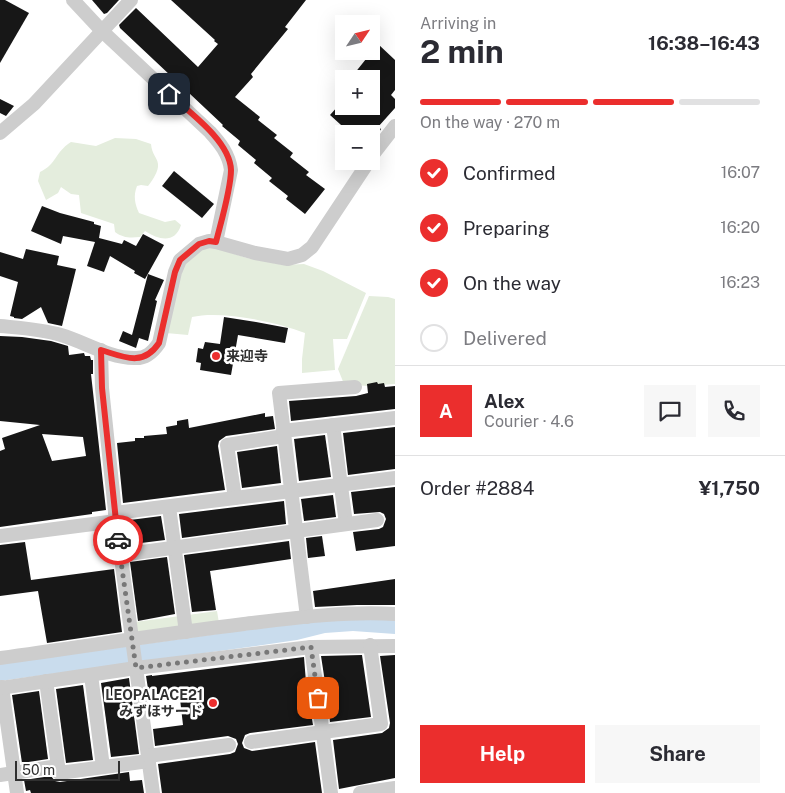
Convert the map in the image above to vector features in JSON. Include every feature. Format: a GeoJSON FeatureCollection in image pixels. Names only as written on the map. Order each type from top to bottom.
{"type":"FeatureCollection","features":[{"type":"Feature","properties":{"kind":"street"},"geometry":{"type":"LineString","coordinates":[[73,0],[101,30],[222,145],[229,160],[231,170],[216,242]]}},
{"type":"Feature","properties":{"kind":"street"},"geometry":{"type":"LineString","coordinates":[[0,133],[34,104],[131,0]]}},
{"type":"Feature","properties":{"kind":"street"},"geometry":{"type":"LineString","coordinates":[[380,145],[395,126]]}},
{"type":"Feature","properties":{"kind":"street"},"geometry":{"type":"LineString","coordinates":[[0,326],[35,329],[53,333],[123,357],[136,359],[153,352],[159,343],[175,272],[180,260],[199,244],[209,241],[288,259],[302,255],[312,247],[362,170]]}},
{"type":"Feature","properties":{"kind":"street"},"geometry":{"type":"LineString","coordinates":[[101,350],[102,388],[120,555],[153,793]]}},
{"type":"Feature","properties":{"kind":"street"},"geometry":{"type":"LineString","coordinates":[[306,617],[279,393],[355,387]]}},
{"type":"Feature","properties":{"kind":"street"},"geometry":{"type":"LineString","coordinates":[[235,498],[228,445],[333,425],[395,418]]}},
{"type":"Feature","properties":{"kind":"street"},"geometry":{"type":"LineString","coordinates":[[333,425],[346,524]]}},
{"type":"Feature","properties":{"kind":"street"},"geometry":{"type":"LineString","coordinates":[[0,536],[116,518],[169,507],[395,478]]}},
{"type":"Feature","properties":{"kind":"street"},"geometry":{"type":"LineString","coordinates":[[169,507],[186,632]]}},
{"type":"Feature","properties":{"kind":"street"},"geometry":{"type":"LineString","coordinates":[[120,555],[377,520]]}},
{"type":"Feature","properties":{"kind":"street"},"geometry":{"type":"LineString","coordinates":[[0,658],[306,617],[356,613],[395,614]]}},
{"type":"Feature","properties":{"kind":"street"},"geometry":{"type":"LineString","coordinates":[[250,742],[381,724],[370,645]]}},
{"type":"Feature","properties":{"kind":"street"},"geometry":{"type":"LineString","coordinates":[[17,793],[1,687],[136,668],[311,647],[395,646]]}},
{"type":"Feature","properties":{"kind":"street"},"geometry":{"type":"LineString","coordinates":[[311,647],[331,793]]}},
{"type":"Feature","properties":{"kind":"street"},"geometry":{"type":"LineString","coordinates":[[91,675],[103,767]]}},
{"type":"Feature","properties":{"kind":"street"},"geometry":{"type":"LineString","coordinates":[[46,681],[59,773],[229,745]]}},
{"type":"Feature","properties":{"kind":"street"},"geometry":{"type":"LineString","coordinates":[[0,775],[58,766]]}},
{"type":"Feature","properties":{"kind":"street"},"geometry":{"type":"LineString","coordinates":[[360,793],[395,788]]}},
{"type":"Feature","properties":{"kind":"green space"},"geometry":{"type":"Polygon","coordinates":[[[115,138],[136,139],[151,144],[158,167],[148,186],[137,186],[135,193],[136,203],[139,213],[165,222],[175,220],[181,225],[171,238],[156,237],[145,231],[140,237],[121,235],[115,232],[114,224],[81,213],[79,195],[71,194],[61,187],[58,193],[46,200],[38,181],[40,172],[50,165],[65,146],[71,142],[96,146],[115,138]]]}},
{"type":"Feature","properties":{"kind":"green space"},"geometry":{"type":"Polygon","coordinates":[[[212,247],[247,258],[284,265],[304,264],[323,271],[366,293],[347,339],[333,339],[335,370],[302,373],[305,333],[265,321],[233,316],[204,315],[192,317],[188,335],[166,333],[184,263],[200,250],[212,247]]]}},
{"type":"Feature","properties":{"kind":"green space"},"geometry":{"type":"Polygon","coordinates":[[[369,296],[395,299],[395,384],[367,386],[344,384],[338,369],[369,296]]]}},
{"type":"Feature","properties":{"kind":"green space"},"geometry":{"type":"Polygon","coordinates":[[[217,611],[219,623],[194,626],[189,623],[188,615],[217,611]]]}},
{"type":"Feature","properties":{"kind":"green space"},"geometry":{"type":"Polygon","coordinates":[[[180,616],[179,627],[139,633],[136,631],[135,622],[180,616]]]}},
{"type":"Feature","properties":{"kind":"water"},"geometry":{"type":"Polygon","coordinates":[[[332,618],[395,620],[395,634],[353,631],[325,633],[297,640],[0,681],[0,664],[332,618]]]}},
{"type":"Feature","properties":{"kind":"building"},"geometry":{"type":"Polygon","coordinates":[[[0,0],[5,0],[29,13],[0,63],[0,0]]]}},
{"type":"Feature","properties":{"kind":"building"},"geometry":{"type":"Polygon","coordinates":[[[92,0],[119,0],[104,14],[92,0]]]}},
{"type":"Feature","properties":{"kind":"building"},"geometry":{"type":"Polygon","coordinates":[[[171,0],[306,0],[285,27],[288,29],[251,74],[253,77],[235,97],[260,117],[258,120],[277,135],[274,138],[293,153],[290,157],[309,172],[306,175],[325,189],[305,214],[286,199],[288,196],[269,181],[272,178],[254,163],[256,160],[238,145],[240,141],[120,28],[119,25],[136,8],[198,67],[218,44],[171,0]]]}},
{"type":"Feature","properties":{"kind":"building"},"geometry":{"type":"Polygon","coordinates":[[[380,46],[395,60],[395,90],[391,95],[395,99],[395,108],[380,125],[341,125],[330,115],[335,109],[335,115],[380,115],[380,70],[357,70],[365,60],[380,60],[380,46]]]}},
{"type":"Feature","properties":{"kind":"building"},"geometry":{"type":"Polygon","coordinates":[[[0,99],[14,106],[6,116],[0,113],[0,99]]]}},
{"type":"Feature","properties":{"kind":"building"},"geometry":{"type":"Polygon","coordinates":[[[174,171],[214,204],[202,218],[162,186],[174,171]]]}},
{"type":"Feature","properties":{"kind":"building"},"geometry":{"type":"Polygon","coordinates":[[[42,206],[94,222],[94,224],[101,226],[99,238],[122,244],[124,240],[136,246],[143,234],[164,245],[145,279],[110,256],[104,272],[87,266],[95,242],[63,236],[61,244],[31,231],[42,206]]]}},
{"type":"Feature","properties":{"kind":"building"},"geometry":{"type":"Polygon","coordinates":[[[26,249],[59,256],[57,265],[76,269],[62,326],[48,323],[41,307],[22,319],[10,316],[18,282],[0,276],[0,252],[23,259],[26,249]]]}},
{"type":"Feature","properties":{"kind":"building"},"geometry":{"type":"Polygon","coordinates":[[[148,274],[164,280],[155,300],[157,301],[148,341],[139,338],[136,348],[119,341],[123,331],[132,335],[148,274]]]}},
{"type":"Feature","properties":{"kind":"building"},"geometry":{"type":"Polygon","coordinates":[[[224,317],[288,328],[285,343],[238,335],[231,375],[200,370],[201,363],[196,362],[198,348],[203,349],[205,342],[220,344],[224,317]]]}},
{"type":"Feature","properties":{"kind":"building"},"geometry":{"type":"Polygon","coordinates":[[[0,336],[51,341],[68,346],[69,355],[84,353],[85,356],[90,356],[91,360],[93,360],[93,374],[91,374],[106,510],[92,512],[92,514],[0,527],[0,451],[5,449],[2,438],[40,425],[0,421],[0,336]],[[42,434],[52,461],[86,456],[83,437],[42,434]]]}},
{"type":"Feature","properties":{"kind":"building"},"geometry":{"type":"Polygon","coordinates":[[[377,382],[378,384],[384,383],[385,387],[395,386],[395,409],[291,421],[289,401],[356,396],[368,393],[367,384],[377,382]]]}},
{"type":"Feature","properties":{"kind":"building"},"geometry":{"type":"Polygon","coordinates":[[[265,413],[265,417],[273,416],[275,429],[226,436],[219,441],[218,446],[225,490],[123,503],[117,443],[135,441],[135,438],[144,438],[144,436],[167,434],[166,427],[177,425],[177,421],[188,419],[189,428],[265,413]]]}},
{"type":"Feature","properties":{"kind":"building"},"geometry":{"type":"Polygon","coordinates":[[[395,427],[395,469],[348,475],[343,433],[395,427]]]}},
{"type":"Feature","properties":{"kind":"building"},"geometry":{"type":"Polygon","coordinates":[[[325,435],[331,477],[299,481],[294,439],[325,435]]]}},
{"type":"Feature","properties":{"kind":"building"},"geometry":{"type":"Polygon","coordinates":[[[277,446],[281,483],[242,488],[237,452],[277,446]]]}},
{"type":"Feature","properties":{"kind":"building"},"geometry":{"type":"Polygon","coordinates":[[[395,487],[395,546],[356,551],[353,532],[379,529],[383,527],[386,519],[384,514],[380,512],[354,514],[351,492],[395,487]]]}},
{"type":"Feature","properties":{"kind":"building"},"geometry":{"type":"Polygon","coordinates":[[[333,495],[336,517],[304,521],[301,499],[333,495]]]}},
{"type":"Feature","properties":{"kind":"building"},"geometry":{"type":"Polygon","coordinates":[[[284,501],[286,524],[182,538],[179,514],[284,501]]]}},
{"type":"Feature","properties":{"kind":"building"},"geometry":{"type":"Polygon","coordinates":[[[161,516],[165,540],[141,543],[139,530],[132,531],[130,520],[161,516]]]}},
{"type":"Feature","properties":{"kind":"building"},"geometry":{"type":"Polygon","coordinates":[[[322,536],[325,556],[308,558],[306,538],[322,536]]]}},
{"type":"Feature","properties":{"kind":"building"},"geometry":{"type":"Polygon","coordinates":[[[289,541],[291,559],[210,571],[216,610],[192,612],[184,555],[289,541]]]}},
{"type":"Feature","properties":{"kind":"building"},"geometry":{"type":"Polygon","coordinates":[[[25,542],[31,580],[114,569],[122,632],[47,643],[38,591],[0,596],[0,545],[25,542]]]}},
{"type":"Feature","properties":{"kind":"building"},"geometry":{"type":"Polygon","coordinates":[[[167,557],[175,614],[138,621],[130,562],[167,557]]]}},
{"type":"Feature","properties":{"kind":"building"},"geometry":{"type":"Polygon","coordinates":[[[395,579],[395,605],[315,607],[313,591],[395,579]]]}},
{"type":"Feature","properties":{"kind":"building"},"geometry":{"type":"Polygon","coordinates":[[[362,655],[371,717],[330,722],[329,711],[334,710],[330,684],[325,682],[321,656],[362,655]]]}},
{"type":"Feature","properties":{"kind":"building"},"geometry":{"type":"Polygon","coordinates":[[[395,655],[395,778],[339,789],[333,740],[382,733],[389,728],[390,723],[380,656],[395,655]]]}},
{"type":"Feature","properties":{"kind":"building"},"geometry":{"type":"Polygon","coordinates":[[[304,657],[308,708],[313,725],[250,733],[245,735],[242,743],[244,748],[252,751],[315,742],[322,793],[162,793],[158,764],[230,754],[235,752],[238,744],[236,739],[228,736],[155,746],[153,729],[183,725],[180,699],[175,699],[174,692],[149,695],[146,676],[304,657]]]}},
{"type":"Feature","properties":{"kind":"building"},"geometry":{"type":"Polygon","coordinates":[[[129,678],[139,754],[111,757],[101,683],[129,678]]]}},
{"type":"Feature","properties":{"kind":"building"},"geometry":{"type":"Polygon","coordinates":[[[83,685],[93,760],[66,763],[56,689],[83,685]]]}},
{"type":"Feature","properties":{"kind":"building"},"geometry":{"type":"Polygon","coordinates":[[[39,691],[48,759],[22,763],[12,695],[39,691]]]}},
{"type":"Feature","properties":{"kind":"building"},"geometry":{"type":"Polygon","coordinates":[[[129,772],[130,781],[142,780],[144,793],[31,793],[30,790],[26,791],[24,780],[51,776],[55,781],[60,782],[129,772]]]}},
{"type":"Feature","properties":{"kind":"way so far"},"geometry":{"type":"LineString","coordinates":[[118,540],[136,668],[311,647],[318,698]]}},
{"type":"Feature","properties":{"kind":"place","name":"来迎寺"},"geometry":{"type":"Point","coordinates":[216,356]}},
{"type":"Feature","properties":{"kind":"place","name":"LEOPALACE21 みずほサード"},"geometry":{"type":"Point","coordinates":[213,703]}},
{"type":"Feature","properties":{"kind":"route"},"geometry":{"type":"LineString","coordinates":[[118,540],[102,388],[101,350],[136,359],[153,352],[159,343],[175,272],[180,260],[199,244],[209,241],[216,242],[230,179],[229,160],[222,145],[169,94]]}}]}
